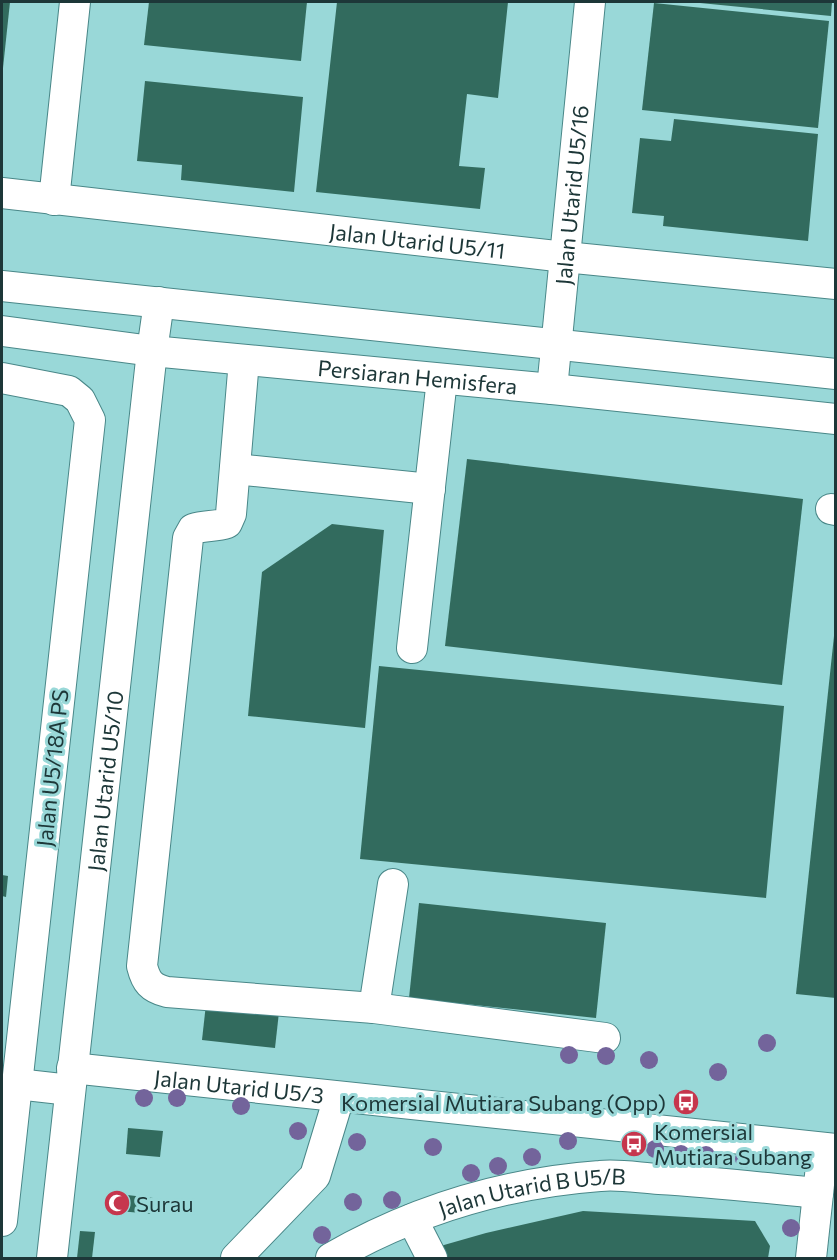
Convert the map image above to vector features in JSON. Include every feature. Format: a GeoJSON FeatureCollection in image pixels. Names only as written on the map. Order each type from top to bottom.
{"type":"FeatureCollection","features":[{"type":"Feature","properties":{"kind":"street"},"geometry":{"type":"LineString","coordinates":[[54,200],[75,2]]}},
{"type":"Feature","properties":{"kind":"street","name":"Jalan Utarid U5/16"},"geometry":{"type":"LineString","coordinates":[[552,389],[590,2]]}},
{"type":"Feature","properties":{"kind":"street","name":"Jalan Utarid U5/11"},"geometry":{"type":"LineString","coordinates":[[2,193],[565,257],[836,284]]}},
{"type":"Feature","properties":{"kind":"street","name":"Persiaran Hemisfera"},"geometry":{"type":"LineString","coordinates":[[2,286],[836,374]]}},
{"type":"Feature","properties":{"kind":"street","name":"Jalan Utarid U5/10"},"geometry":{"type":"LineString","coordinates":[[52,1258],[159,302]]}},
{"type":"Feature","properties":{"kind":"street","name":"Persiaran Hemisfera"},"geometry":{"type":"LineString","coordinates":[[2,331],[152,351],[836,419]]}},
{"type":"Feature","properties":{"kind":"street"},"geometry":{"type":"LineString","coordinates":[[244,360],[231,514],[226,524],[216,527],[203,525],[193,529],[188,538],[142,966],[146,980],[154,989],[167,992],[374,1008],[605,1038]]}},
{"type":"Feature","properties":{"kind":"street","name":"Jalan U5/18A PS"},"geometry":{"type":"LineString","coordinates":[[2,378],[69,391],[80,400],[90,420],[2,1221]]}},
{"type":"Feature","properties":{"kind":"street"},"geometry":{"type":"LineString","coordinates":[[412,648],[442,379]]}},
{"type":"Feature","properties":{"kind":"street"},"geometry":{"type":"LineString","coordinates":[[235,469],[430,489]]}},
{"type":"Feature","properties":{"kind":"street"},"geometry":{"type":"LineString","coordinates":[[374,1008],[393,884]]}},
{"type":"Feature","properties":{"kind":"street","name":"Jalan Utarid U5/3"},"geometry":{"type":"LineString","coordinates":[[17,1084],[71,1079],[339,1096],[829,1148]]}},
{"type":"Feature","properties":{"kind":"street"},"geometry":{"type":"LineString","coordinates":[[236,1258],[315,1176],[339,1096]]}},
{"type":"Feature","properties":{"kind":"street"},"geometry":{"type":"LineString","coordinates":[[811,1258],[818,1193],[829,1148]]}},
{"type":"Feature","properties":{"kind":"street","name":"Jalan Utarid B U5/B"},"geometry":{"type":"LineString","coordinates":[[331,1258],[412,1219],[476,1196],[532,1184],[602,1175],[818,1193]]}},
{"type":"Feature","properties":{"kind":"street"},"geometry":{"type":"LineString","coordinates":[[412,1219],[432,1258]]}},
{"type":"Feature","properties":{"kind":"building"},"geometry":{"type":"Polygon","coordinates":[[[2,2],[10,2],[3,68],[2,68],[2,2]]]}},
{"type":"Feature","properties":{"kind":"building"},"geometry":{"type":"Polygon","coordinates":[[[149,2],[307,2],[301,61],[144,45],[149,2]]]}},
{"type":"Feature","properties":{"kind":"building"},"geometry":{"type":"Polygon","coordinates":[[[337,2],[508,2],[498,98],[467,94],[459,166],[485,168],[480,209],[316,192],[337,2]]]}},
{"type":"Feature","properties":{"kind":"building"},"geometry":{"type":"Polygon","coordinates":[[[700,2],[832,2],[831,16],[700,2]]]}},
{"type":"Feature","properties":{"kind":"building"},"geometry":{"type":"Polygon","coordinates":[[[654,3],[829,21],[818,128],[642,110],[654,3]]]}},
{"type":"Feature","properties":{"kind":"building"},"geometry":{"type":"Polygon","coordinates":[[[145,81],[303,97],[294,192],[181,180],[182,165],[137,161],[145,81]]]}},
{"type":"Feature","properties":{"kind":"building"},"geometry":{"type":"Polygon","coordinates":[[[674,119],[818,134],[808,241],[663,226],[664,216],[632,213],[640,138],[671,141],[674,119]]]}},
{"type":"Feature","properties":{"kind":"building"},"geometry":{"type":"Polygon","coordinates":[[[467,459],[803,499],[782,685],[445,646],[467,459]]]}},
{"type":"Feature","properties":{"kind":"building"},"geometry":{"type":"Polygon","coordinates":[[[332,524],[384,530],[365,728],[248,716],[262,572],[332,524]]]}},
{"type":"Feature","properties":{"kind":"building"},"geometry":{"type":"Polygon","coordinates":[[[834,636],[836,636],[836,998],[796,994],[834,636]]]}},
{"type":"Feature","properties":{"kind":"building"},"geometry":{"type":"Polygon","coordinates":[[[379,666],[784,706],[766,898],[360,859],[379,666]]]}},
{"type":"Feature","properties":{"kind":"building"},"geometry":{"type":"Polygon","coordinates":[[[2,875],[8,876],[6,897],[2,896],[2,875]]]}},
{"type":"Feature","properties":{"kind":"building"},"geometry":{"type":"Polygon","coordinates":[[[419,903],[606,923],[596,1018],[409,998],[419,903]]]}},
{"type":"Feature","properties":{"kind":"building"},"geometry":{"type":"Polygon","coordinates":[[[206,1004],[279,1012],[275,1048],[202,1040],[206,1004]]]}},
{"type":"Feature","properties":{"kind":"building"},"geometry":{"type":"Polygon","coordinates":[[[128,1128],[163,1131],[160,1157],[126,1154],[128,1128]]]}},
{"type":"Feature","properties":{"kind":"building"},"geometry":{"type":"Polygon","coordinates":[[[110,1193],[153,1198],[152,1214],[108,1210],[110,1193]]]}},
{"type":"Feature","properties":{"kind":"building"},"geometry":{"type":"Polygon","coordinates":[[[583,1211],[755,1221],[770,1246],[768,1258],[441,1258],[437,1247],[486,1233],[583,1211]]]}},
{"type":"Feature","properties":{"kind":"building"},"geometry":{"type":"Polygon","coordinates":[[[80,1231],[95,1232],[92,1258],[77,1258],[80,1231]]]}},
{"type":"Feature","properties":{"kind":"place","name":"Komersial Mutiara Subang (Opp)"},"geometry":{"type":"Point","coordinates":[686,1102]}},
{"type":"Feature","properties":{"kind":"place","name":"Komersial Mutiara Subang"},"geometry":{"type":"Point","coordinates":[634,1144]}},
{"type":"Feature","properties":{"kind":"place","name":"Surau"},"geometry":{"type":"Point","coordinates":[117,1203]}}]}
